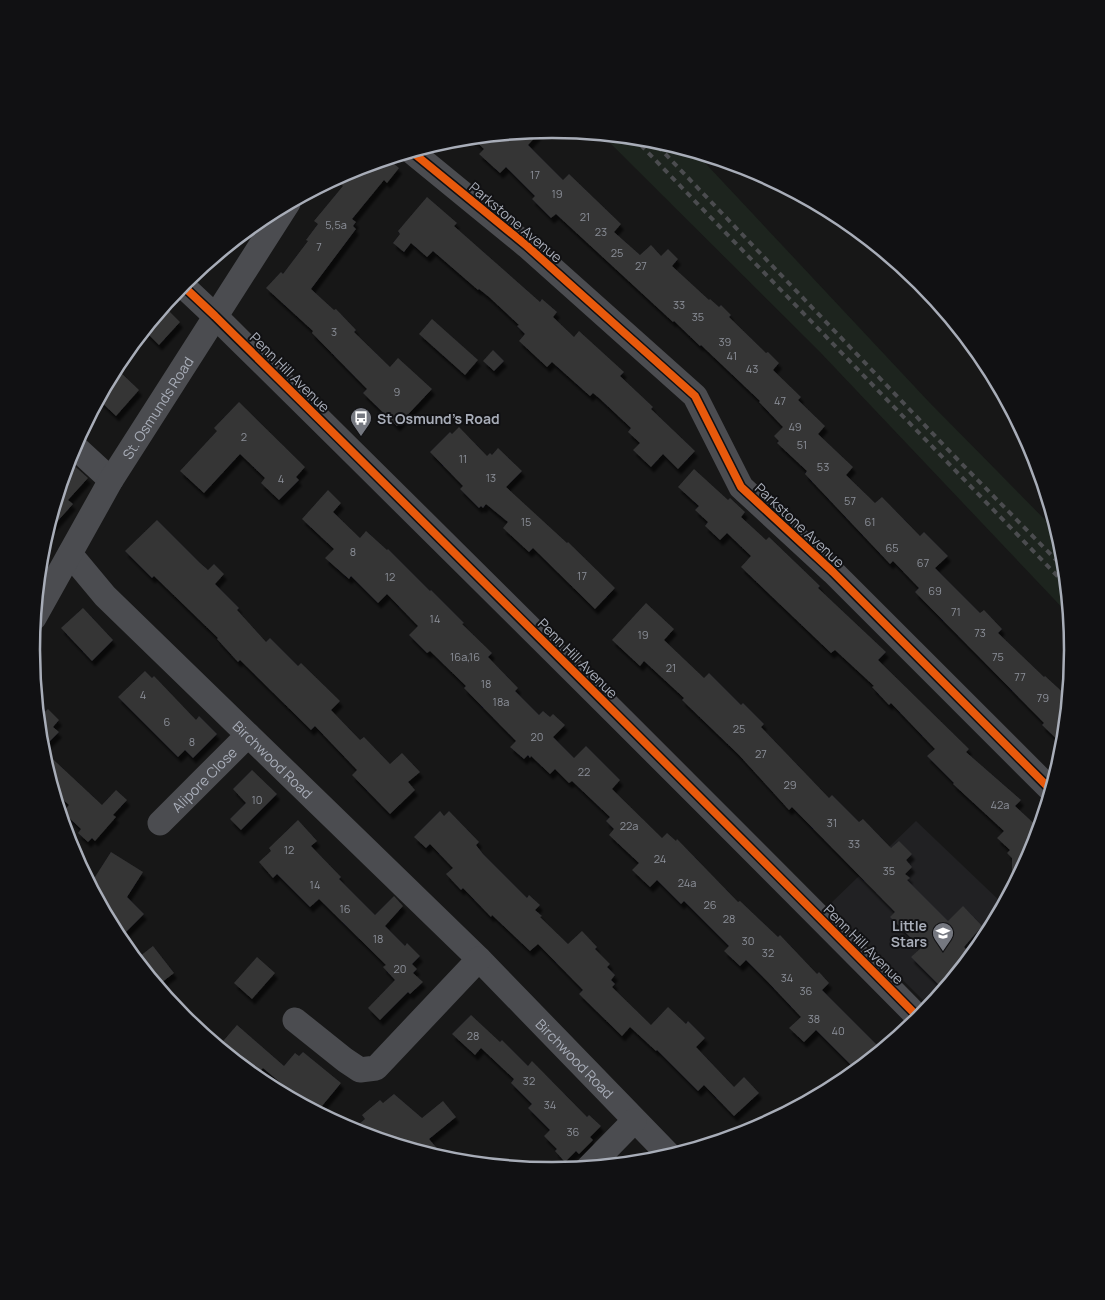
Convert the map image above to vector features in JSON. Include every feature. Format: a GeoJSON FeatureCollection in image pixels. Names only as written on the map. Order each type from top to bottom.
{"type":"FeatureCollection","features":[{"type":"Feature","properties":{"kind":"street","name":"Parkstone Avenue"},"geometry":{"type":"LineString","coordinates":[[417,156],[527,246],[695,396],[741,487],[832,572],[1047,786]]}},
{"type":"Feature","properties":{"kind":"street","name":"St. Osmunds Road"},"geometry":{"type":"LineString","coordinates":[[42,604],[110,480],[279,217]]}},
{"type":"Feature","properties":{"kind":"street","name":"Penn Hill Avenue"},"geometry":{"type":"LineString","coordinates":[[188,290],[770,866],[914,1013]]}},
{"type":"Feature","properties":{"kind":"street"},"geometry":{"type":"LineString","coordinates":[[80,452],[110,480]]}},
{"type":"Feature","properties":{"kind":"street","name":"Birchwood Road"},"geometry":{"type":"LineString","coordinates":[[70,554],[106,596],[479,959],[664,1150]]}},
{"type":"Feature","properties":{"kind":"street","name":"Alipore Close"},"geometry":{"type":"LineString","coordinates":[[160,823],[248,735]]}},
{"type":"Feature","properties":{"kind":"street"},"geometry":{"type":"LineString","coordinates":[[295,1020],[360,1070],[376,1068],[479,959]]}},
{"type":"Feature","properties":{"kind":"street"},"geometry":{"type":"LineString","coordinates":[[596,1160],[634,1121]]}},
{"type":"Feature","properties":{"kind":"shaded area"},"geometry":{"type":"Polygon","coordinates":[[[608,141],[652,147],[703,161],[929,402],[1050,524],[1061,583],[1063,609],[820,352],[608,141]]]}},
{"type":"Feature","properties":{"kind":"shaded area"},"geometry":{"type":"Polygon","coordinates":[[[916,821],[999,900],[979,935],[938,988],[925,1002],[828,906],[916,821]]]}},
{"type":"Feature","properties":{"kind":"building"},"geometry":{"type":"Polygon","coordinates":[[[534,139],[528,145],[563,180],[569,174],[621,224],[614,232],[640,255],[651,245],[661,256],[668,249],[678,259],[672,266],[709,300],[719,307],[721,305],[731,315],[729,317],[779,363],[773,370],[801,397],[798,400],[825,426],[818,434],[853,467],[846,475],[875,503],[882,497],[920,536],[924,532],[948,556],[935,568],[980,613],[984,610],[1002,629],[998,633],[1063,693],[1057,739],[1042,725],[1044,723],[915,592],[919,588],[893,561],[890,564],[805,474],[807,471],[777,443],[779,441],[774,436],[783,427],[760,401],[556,214],[551,218],[532,199],[535,196],[506,167],[500,173],[479,154],[484,149],[478,143],[534,139]]]}},
{"type":"Feature","properties":{"kind":"building"},"geometry":{"type":"Polygon","coordinates":[[[393,163],[399,168],[387,183],[384,180],[352,219],[356,222],[353,226],[356,229],[311,289],[334,310],[336,309],[356,330],[354,332],[390,367],[398,358],[432,389],[397,426],[363,393],[367,389],[312,333],[313,331],[266,288],[281,272],[283,274],[308,241],[306,240],[318,224],[314,221],[343,186],[341,184],[388,165],[393,163]]]}},
{"type":"Feature","properties":{"kind":"building"},"geometry":{"type":"Polygon","coordinates":[[[427,197],[457,223],[454,226],[540,302],[542,299],[557,312],[553,317],[574,337],[579,331],[624,372],[620,376],[695,451],[678,469],[663,454],[651,467],[633,450],[640,443],[628,432],[631,428],[599,398],[593,393],[590,396],[552,362],[547,367],[519,341],[525,334],[517,326],[519,325],[489,297],[478,290],[433,251],[427,257],[411,243],[404,252],[393,243],[400,234],[398,231],[427,197]]]}},
{"type":"Feature","properties":{"kind":"building"},"geometry":{"type":"Polygon","coordinates":[[[169,311],[180,322],[159,345],[149,335],[169,311]]]}},
{"type":"Feature","properties":{"kind":"building"},"geometry":{"type":"Polygon","coordinates":[[[432,319],[478,360],[465,375],[419,334],[432,319]]]}},
{"type":"Feature","properties":{"kind":"building"},"geometry":{"type":"Polygon","coordinates":[[[493,350],[504,361],[494,371],[483,361],[493,350]]]}},
{"type":"Feature","properties":{"kind":"building"},"geometry":{"type":"Polygon","coordinates":[[[121,373],[139,390],[116,416],[103,404],[121,373]]]}},
{"type":"Feature","properties":{"kind":"building"},"geometry":{"type":"Polygon","coordinates":[[[239,402],[305,467],[296,477],[299,480],[279,500],[261,483],[265,478],[240,454],[204,493],[180,471],[217,431],[214,428],[239,402]]]}},
{"type":"Feature","properties":{"kind":"building"},"geometry":{"type":"Polygon","coordinates":[[[459,427],[487,456],[490,453],[492,455],[498,448],[522,471],[506,487],[568,542],[615,588],[595,609],[533,548],[529,552],[503,528],[508,522],[486,504],[483,508],[481,506],[479,508],[460,489],[463,486],[430,452],[450,432],[452,434],[459,427]]]}},
{"type":"Feature","properties":{"kind":"building"},"geometry":{"type":"Polygon","coordinates":[[[74,466],[88,478],[68,500],[73,504],[56,523],[74,466]]]}},
{"type":"Feature","properties":{"kind":"building"},"geometry":{"type":"Polygon","coordinates":[[[694,469],[728,500],[730,498],[745,512],[741,517],[766,540],[769,537],[820,586],[818,588],[886,652],[878,660],[969,749],[966,752],[1021,800],[1015,806],[1035,824],[1012,877],[1012,858],[1007,853],[1010,850],[997,838],[1004,831],[953,784],[927,756],[935,749],[891,703],[889,705],[872,687],[874,686],[835,650],[831,653],[741,567],[751,556],[727,533],[720,540],[705,526],[708,522],[695,510],[699,506],[678,487],[694,469]]]}},
{"type":"Feature","properties":{"kind":"building"},"geometry":{"type":"Polygon","coordinates":[[[328,490],[341,503],[333,512],[360,538],[366,531],[431,590],[492,653],[488,657],[518,688],[515,691],[539,715],[543,711],[550,717],[553,714],[565,725],[553,737],[574,758],[586,746],[620,780],[612,789],[662,838],[667,833],[676,841],[677,839],[738,902],[740,901],[778,937],[780,935],[817,974],[819,972],[829,983],[822,990],[878,1046],[852,1066],[816,1030],[804,1042],[789,1028],[801,1017],[746,960],[740,966],[724,951],[729,946],[684,901],[681,904],[657,880],[650,887],[632,870],[639,863],[609,835],[614,829],[606,821],[610,817],[572,781],[569,783],[555,769],[550,774],[531,756],[530,758],[528,755],[524,759],[510,747],[516,741],[464,688],[466,686],[430,651],[427,653],[409,635],[418,626],[387,594],[378,603],[351,576],[349,579],[325,558],[334,549],[302,519],[328,490]]]}},
{"type":"Feature","properties":{"kind":"building"},"geometry":{"type":"Polygon","coordinates":[[[157,520],[208,570],[214,564],[224,574],[215,584],[239,608],[237,610],[266,642],[270,638],[298,666],[301,663],[340,701],[331,710],[360,740],[364,737],[390,764],[402,753],[420,772],[408,782],[415,790],[390,814],[352,775],[357,770],[315,726],[311,730],[240,660],[238,662],[218,638],[154,576],[152,578],[125,551],[157,520]]]}},
{"type":"Feature","properties":{"kind":"building"},"geometry":{"type":"Polygon","coordinates":[[[646,603],[674,629],[664,640],[704,678],[709,673],[741,705],[743,703],[764,724],[761,727],[829,798],[832,795],[859,822],[863,819],[891,848],[899,841],[912,854],[906,860],[912,867],[905,874],[910,878],[907,880],[948,921],[963,906],[982,926],[964,947],[967,951],[940,986],[911,957],[921,948],[890,917],[895,912],[792,807],[789,810],[739,755],[682,700],[684,698],[644,661],[640,666],[612,640],[646,603]]]}},
{"type":"Feature","properties":{"kind":"building"},"geometry":{"type":"Polygon","coordinates":[[[83,608],[113,640],[92,661],[61,628],[83,608]]]}},
{"type":"Feature","properties":{"kind":"building"},"geometry":{"type":"Polygon","coordinates":[[[145,671],[152,678],[154,676],[196,720],[199,716],[217,734],[193,758],[185,750],[178,757],[118,697],[145,671]]]}},
{"type":"Feature","properties":{"kind":"building"},"geometry":{"type":"Polygon","coordinates":[[[48,709],[59,720],[53,727],[59,732],[49,742],[44,717],[44,713],[48,709]]]}},
{"type":"Feature","properties":{"kind":"building"},"geometry":{"type":"Polygon","coordinates":[[[52,758],[102,805],[116,790],[127,800],[113,815],[116,817],[95,841],[92,838],[88,842],[78,833],[81,829],[67,816],[65,809],[69,805],[62,799],[52,758]]]}},
{"type":"Feature","properties":{"kind":"building"},"geometry":{"type":"Polygon","coordinates":[[[252,770],[277,794],[241,830],[230,819],[246,803],[233,789],[252,770]]]}},
{"type":"Feature","properties":{"kind":"building"},"geometry":{"type":"Polygon","coordinates":[[[440,811],[444,816],[449,811],[479,842],[476,845],[483,854],[527,898],[529,895],[540,905],[535,910],[542,916],[540,917],[568,944],[582,931],[597,947],[595,949],[610,964],[607,967],[615,975],[611,980],[615,984],[612,987],[651,1025],[668,1007],[686,1024],[688,1021],[705,1038],[696,1047],[734,1087],[744,1077],[759,1093],[734,1116],[704,1085],[698,1091],[657,1050],[630,1027],[622,1036],[579,994],[583,990],[538,944],[530,951],[492,915],[491,917],[463,888],[461,890],[446,874],[453,868],[430,844],[426,848],[414,837],[440,811]]]}},
{"type":"Feature","properties":{"kind":"building"},"geometry":{"type":"Polygon","coordinates":[[[298,820],[317,841],[311,846],[341,877],[339,879],[375,915],[394,896],[403,906],[385,926],[405,946],[407,943],[420,956],[412,964],[417,969],[413,973],[423,982],[410,994],[408,992],[380,1020],[368,1008],[395,980],[383,967],[386,965],[319,899],[310,907],[277,874],[273,878],[259,862],[271,851],[269,848],[298,820]]]}},
{"type":"Feature","properties":{"kind":"building"},"geometry":{"type":"Polygon","coordinates":[[[111,852],[143,872],[127,897],[144,914],[125,933],[94,878],[111,852]]]}},
{"type":"Feature","properties":{"kind":"building"},"geometry":{"type":"Polygon","coordinates":[[[153,946],[174,973],[162,982],[141,955],[153,946]]]}},
{"type":"Feature","properties":{"kind":"building"},"geometry":{"type":"Polygon","coordinates":[[[257,957],[275,973],[252,999],[234,983],[257,957]]]}},
{"type":"Feature","properties":{"kind":"building"},"geometry":{"type":"Polygon","coordinates":[[[471,1015],[500,1042],[502,1040],[528,1066],[532,1061],[587,1117],[589,1115],[601,1126],[590,1137],[593,1140],[579,1154],[576,1151],[565,1162],[555,1151],[557,1149],[544,1136],[550,1130],[528,1108],[532,1104],[511,1083],[514,1079],[481,1048],[475,1055],[452,1034],[471,1015]]]}},
{"type":"Feature","properties":{"kind":"building"},"geometry":{"type":"Polygon","coordinates":[[[237,1025],[284,1066],[295,1053],[299,1056],[303,1052],[341,1083],[321,1107],[287,1088],[263,1068],[261,1071],[223,1042],[237,1025]]]}},
{"type":"Feature","properties":{"kind":"building"},"geometry":{"type":"Polygon","coordinates":[[[394,1094],[422,1118],[443,1101],[456,1117],[429,1139],[438,1149],[388,1135],[359,1124],[365,1119],[362,1115],[380,1100],[383,1103],[394,1094]]]}},
{"type":"Feature","properties":{"kind":"railway"},"geometry":{"type":"LineString","coordinates":[[641,145],[1060,579]]}},
{"type":"Feature","properties":{"kind":"railway"},"geometry":{"type":"LineString","coordinates":[[661,149],[1057,561]]}},
{"type":"Feature","properties":{"kind":"cycle path"},"geometry":{"type":"LineString","coordinates":[[417,156],[527,246],[695,396],[741,487],[833,572],[1047,786]]}},
{"type":"Feature","properties":{"kind":"cycle path"},"geometry":{"type":"LineString","coordinates":[[188,290],[569,666],[914,1013]]}},
{"type":"Feature","properties":{"kind":"place","name":"St Osmund's Road"},"geometry":{"type":"Point","coordinates":[361,437]}},
{"type":"Feature","properties":{"kind":"place","name":"Little Stars"},"geometry":{"type":"Point","coordinates":[943,952]}}]}
